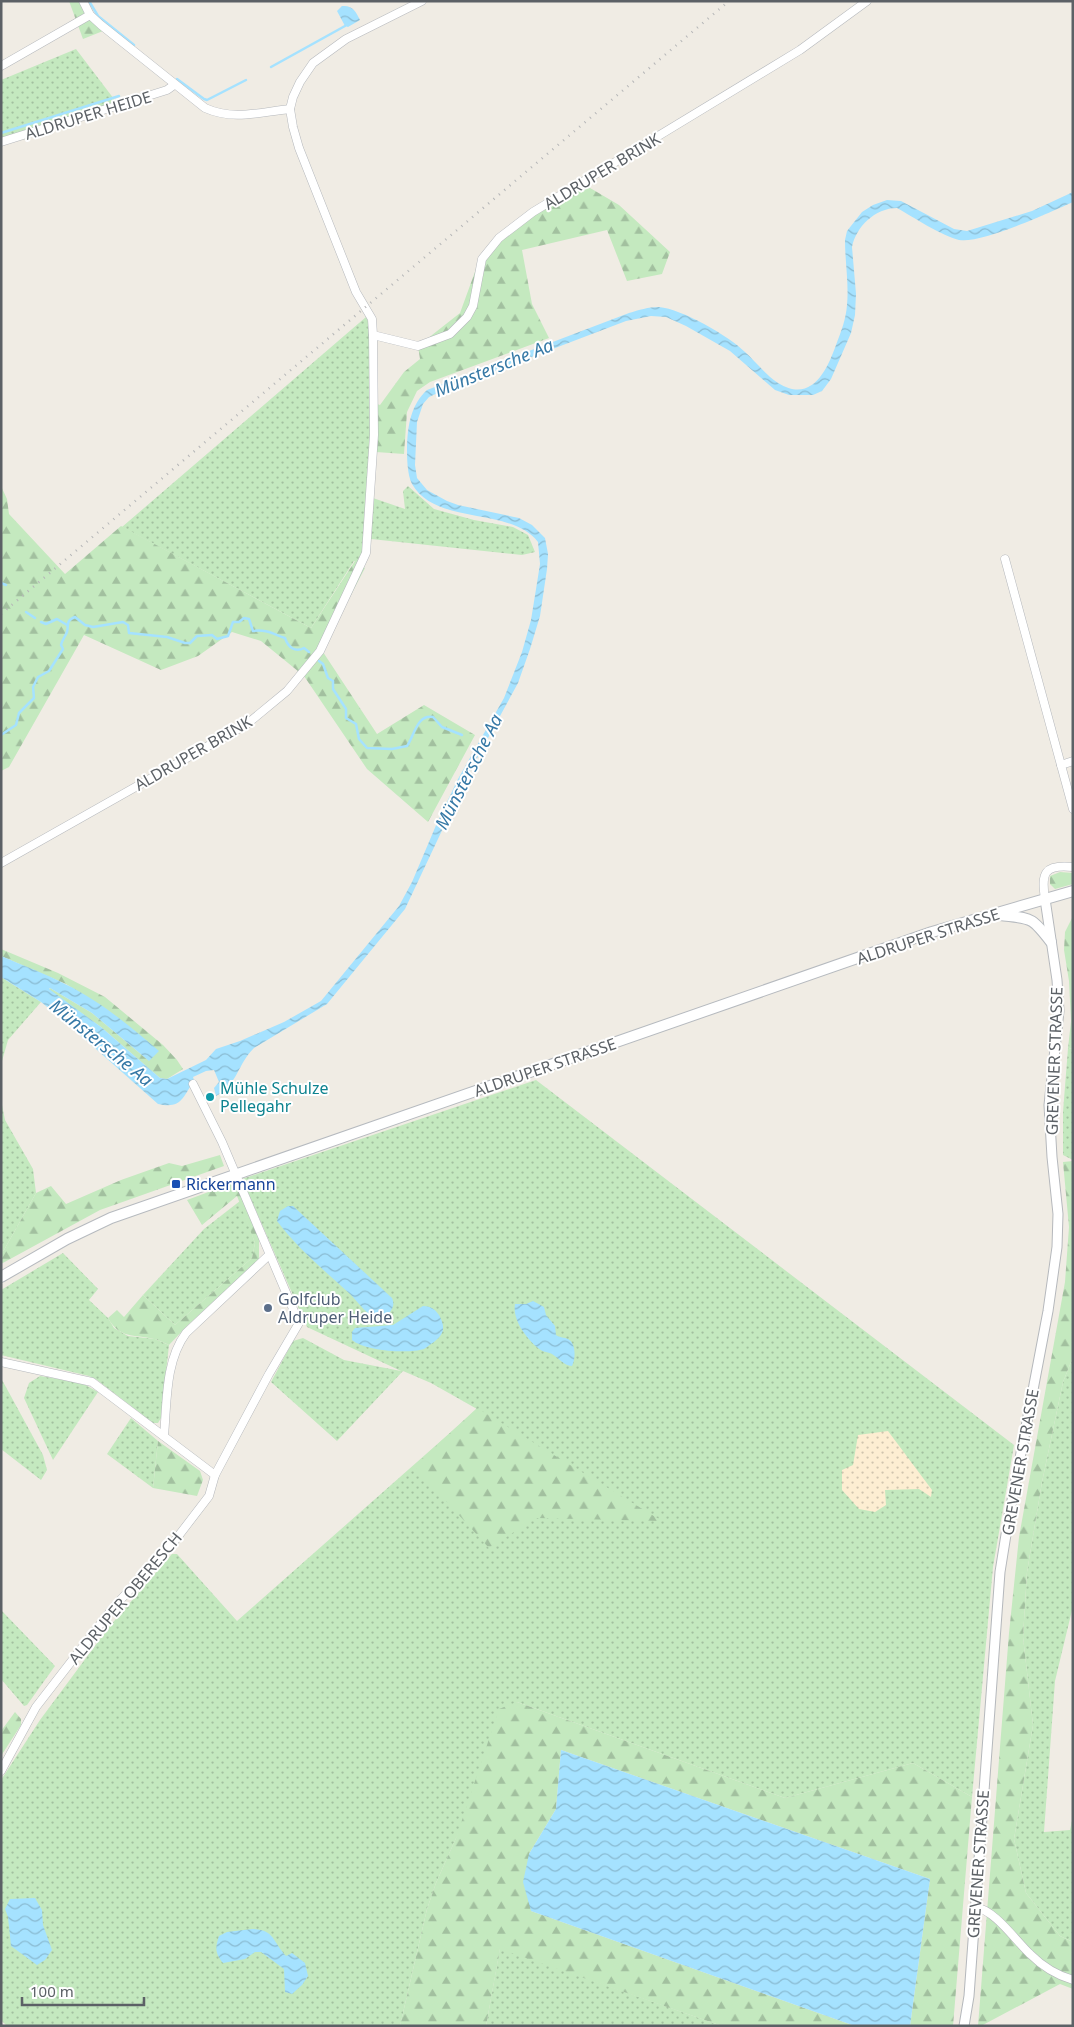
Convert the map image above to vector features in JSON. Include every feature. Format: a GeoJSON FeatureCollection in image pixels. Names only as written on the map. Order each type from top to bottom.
{"type":"FeatureCollection","features":[{"type":"Feature","properties":{"kind":"main road","name":"ALDRUPER STRASSE"},"geometry":{"type":"LineString","coordinates":[[1,1277],[88,1228],[111,1218],[932,932],[1073,892]]}},
{"type":"Feature","properties":{"kind":"main road"},"geometry":{"type":"LineString","coordinates":[[994,914],[1029,918],[1037,923],[1051,942]]}},
{"type":"Feature","properties":{"kind":"street","name":"ALDRUPER HEIDE"},"geometry":{"type":"LineString","coordinates":[[83,1],[90,15],[174,85],[205,108],[225,115],[244,116],[290,110]]}},
{"type":"Feature","properties":{"kind":"street"},"geometry":{"type":"LineString","coordinates":[[290,110],[293,98],[306,71],[321,55],[346,39],[422,1]]}},
{"type":"Feature","properties":{"kind":"street","name":"ALDRUPER BRINK"},"geometry":{"type":"LineString","coordinates":[[373,334],[418,346],[450,334],[467,317],[473,306],[482,259],[499,238],[533,212],[800,50],[867,1]]}},
{"type":"Feature","properties":{"kind":"street"},"geometry":{"type":"LineString","coordinates":[[1,66],[90,15]]}},
{"type":"Feature","properties":{"kind":"street","name":"ALDRUPER HEIDE"},"geometry":{"type":"LineString","coordinates":[[1,142],[168,90],[174,85]]}},
{"type":"Feature","properties":{"kind":"street","name":"ALDRUPER BRINK"},"geometry":{"type":"LineString","coordinates":[[1,863],[247,724],[287,691],[320,651],[366,553],[374,435],[372,319],[356,292],[299,148],[290,110]]}},
{"type":"Feature","properties":{"kind":"street"},"geometry":{"type":"LineString","coordinates":[[1005,559],[1073,809]]}},
{"type":"Feature","properties":{"kind":"street"},"geometry":{"type":"LineString","coordinates":[[1061,765],[1073,761]]}},
{"type":"Feature","properties":{"kind":"street"},"geometry":{"type":"LineString","coordinates":[[1045,899],[1042,877],[1047,870],[1059,866],[1073,867]]}},
{"type":"Feature","properties":{"kind":"street","name":"GREVENER STRASSE"},"geometry":{"type":"LineString","coordinates":[[964,2026],[969,1996],[1000,1572],[1048,1311],[1057,1247],[1058,1214],[1049,1105],[1059,1011],[1057,980],[1045,899]]}},
{"type":"Feature","properties":{"kind":"street","name":"ALDRUPER OBERESCH"},"geometry":{"type":"LineString","coordinates":[[1,1771],[36,1707],[112,1609],[173,1543],[209,1496],[215,1475],[269,1374],[299,1323],[268,1255],[236,1174],[193,1084]]}},
{"type":"Feature","properties":{"kind":"street"},"geometry":{"type":"LineString","coordinates":[[164,1436],[169,1381],[179,1342],[186,1333],[268,1255]]}},
{"type":"Feature","properties":{"kind":"street"},"geometry":{"type":"LineString","coordinates":[[1,1362],[92,1382],[215,1475]]}},
{"type":"Feature","properties":{"kind":"street"},"geometry":{"type":"LineString","coordinates":[[975,1907],[983,1908],[994,1917],[1041,1964],[1052,1972],[1073,1980]]}},
{"type":"Feature","properties":{"kind":"green space"},"geometry":{"type":"Polygon","coordinates":[[[69,1],[82,1],[103,31],[83,39],[69,1]]]}},
{"type":"Feature","properties":{"kind":"green space"},"geometry":{"type":"Polygon","coordinates":[[[76,49],[117,103],[1,139],[1,80],[76,49]]]}},
{"type":"Feature","properties":{"kind":"green space"},"geometry":{"type":"Polygon","coordinates":[[[585,185],[619,205],[670,252],[662,274],[627,281],[607,230],[522,250],[532,304],[549,338],[430,382],[417,391],[407,412],[404,454],[376,452],[377,404],[380,405],[404,372],[420,359],[418,346],[460,313],[480,258],[533,214],[585,185]]]}},
{"type":"Feature","properties":{"kind":"green space"},"geometry":{"type":"Polygon","coordinates":[[[366,317],[371,327],[372,435],[365,552],[360,564],[354,561],[311,628],[122,527],[366,317]]]}},
{"type":"Feature","properties":{"kind":"green space"},"geometry":{"type":"Polygon","coordinates":[[[1,486],[7,499],[9,514],[65,574],[121,526],[311,628],[355,561],[365,568],[319,656],[323,652],[377,734],[424,705],[475,735],[428,822],[367,769],[304,676],[261,641],[232,632],[198,656],[161,670],[84,635],[9,767],[1,771],[1,486]]]}},
{"type":"Feature","properties":{"kind":"green space"},"geometry":{"type":"Polygon","coordinates":[[[408,486],[434,509],[474,520],[513,527],[528,535],[535,552],[522,555],[371,539],[373,498],[405,509],[403,491],[408,486]]]}},
{"type":"Feature","properties":{"kind":"green space"},"geometry":{"type":"Polygon","coordinates":[[[1060,872],[1073,873],[1073,884],[1055,889],[1050,884],[1050,876],[1060,872]]]}},
{"type":"Feature","properties":{"kind":"green space"},"geometry":{"type":"Polygon","coordinates":[[[1073,916],[1073,1049],[1068,1048],[1071,1021],[1069,981],[1064,950],[1065,932],[1073,916]]]}},
{"type":"Feature","properties":{"kind":"green space"},"geometry":{"type":"Polygon","coordinates":[[[1,949],[58,973],[105,997],[163,1045],[183,1069],[167,1079],[160,1078],[101,1027],[49,990],[50,988],[92,1013],[149,1061],[94,1002],[66,984],[1,956],[1,949]]]}},
{"type":"Feature","properties":{"kind":"green space"},"geometry":{"type":"Polygon","coordinates":[[[1,977],[41,1002],[8,1040],[2,1061],[1,1097],[1,977]]]}},
{"type":"Feature","properties":{"kind":"green space"},"geometry":{"type":"Polygon","coordinates":[[[1068,1048],[1073,1049],[1073,1160],[1063,1155],[1063,1112],[1068,1048]]]}},
{"type":"Feature","properties":{"kind":"green space"},"geometry":{"type":"Polygon","coordinates":[[[536,1080],[1014,1445],[993,1567],[972,1797],[913,1763],[785,1798],[517,1702],[436,1883],[427,1909],[400,2026],[7,2026],[1,2020],[1,1780],[40,1720],[109,1627],[172,1554],[177,1554],[237,1621],[477,1409],[431,1383],[403,1371],[337,1441],[271,1382],[293,1341],[303,1338],[344,1360],[401,1371],[307,1327],[242,1179],[536,1080]]]}},
{"type":"Feature","properties":{"kind":"green space"},"geometry":{"type":"Polygon","coordinates":[[[1,1100],[5,1120],[33,1169],[36,1193],[4,1250],[1,1252],[1,1100]]]}},
{"type":"Feature","properties":{"kind":"green space"},"geometry":{"type":"Polygon","coordinates":[[[220,1155],[224,1166],[100,1210],[1,1264],[1,1252],[4,1250],[36,1193],[51,1186],[66,1204],[121,1180],[169,1163],[182,1166],[220,1155]]]}},
{"type":"Feature","properties":{"kind":"green space"},"geometry":{"type":"Polygon","coordinates":[[[1073,1161],[1073,1357],[1063,1382],[1042,1482],[1027,1572],[1023,1637],[1033,1725],[1014,1839],[1026,1893],[1060,1936],[1073,1942],[1073,1989],[1060,1984],[978,2026],[1009,1633],[1019,1537],[1065,1282],[1069,1227],[1063,1162],[1073,1161]]]}},
{"type":"Feature","properties":{"kind":"green space"},"geometry":{"type":"Polygon","coordinates":[[[230,1184],[238,1187],[259,1236],[259,1260],[169,1345],[156,1339],[122,1333],[108,1318],[117,1310],[124,1317],[143,1295],[175,1325],[252,1258],[255,1243],[237,1196],[202,1225],[187,1200],[230,1184]]]}},
{"type":"Feature","properties":{"kind":"green space"},"geometry":{"type":"Polygon","coordinates":[[[240,1201],[255,1243],[252,1258],[175,1325],[143,1295],[204,1229],[240,1201]]]}},
{"type":"Feature","properties":{"kind":"green space"},"geometry":{"type":"Polygon","coordinates":[[[63,1253],[98,1289],[89,1300],[108,1318],[114,1328],[128,1336],[155,1339],[169,1345],[161,1418],[158,1423],[153,1423],[97,1380],[89,1376],[1,1355],[1,1290],[63,1253]]]}},
{"type":"Feature","properties":{"kind":"green space"},"geometry":{"type":"Polygon","coordinates":[[[1073,1357],[1073,1606],[1055,1681],[1044,1832],[1070,1830],[1073,1816],[1073,1942],[1060,1936],[1026,1893],[1014,1839],[1033,1725],[1023,1637],[1027,1572],[1042,1482],[1063,1382],[1073,1357]]]}},
{"type":"Feature","properties":{"kind":"green space"},"geometry":{"type":"Polygon","coordinates":[[[40,1376],[82,1383],[98,1392],[53,1460],[24,1398],[29,1383],[40,1376]]]}},
{"type":"Feature","properties":{"kind":"green space"},"geometry":{"type":"Polygon","coordinates":[[[1,1378],[43,1455],[47,1470],[41,1480],[1,1449],[1,1378]]]}},
{"type":"Feature","properties":{"kind":"green space"},"geometry":{"type":"Polygon","coordinates":[[[477,1408],[662,1521],[536,1518],[489,1548],[414,1466],[477,1408]]]}},
{"type":"Feature","properties":{"kind":"green space"},"geometry":{"type":"Polygon","coordinates":[[[131,1418],[158,1441],[153,1488],[107,1454],[131,1418]]]}},
{"type":"Feature","properties":{"kind":"green space"},"geometry":{"type":"Polygon","coordinates":[[[158,1441],[200,1471],[203,1480],[197,1496],[153,1488],[158,1441]]]}},
{"type":"Feature","properties":{"kind":"green space"},"geometry":{"type":"Polygon","coordinates":[[[1,1610],[55,1666],[27,1705],[24,1706],[1,1679],[1,1610]]]}},
{"type":"Feature","properties":{"kind":"green space"},"geometry":{"type":"Polygon","coordinates":[[[517,1702],[785,1798],[913,1763],[972,1797],[953,2026],[910,2026],[930,1879],[561,1750],[556,1809],[529,1854],[531,1911],[855,2026],[722,2026],[500,1949],[486,2026],[400,2026],[427,1909],[436,1883],[456,1838],[499,1709],[517,1702]]]}},
{"type":"Feature","properties":{"kind":"green space"},"geometry":{"type":"Polygon","coordinates":[[[15,1712],[21,1719],[21,1725],[1,1756],[1,1731],[15,1712]]]}},
{"type":"Feature","properties":{"kind":"green space"},"geometry":{"type":"Polygon","coordinates":[[[500,1948],[722,2026],[486,2026],[500,1948]]]}},
{"type":"Feature","properties":{"kind":"sand"},"geometry":{"type":"Polygon","coordinates":[[[888,1431],[932,1490],[931,1497],[919,1489],[885,1490],[886,1505],[875,1512],[859,1509],[842,1490],[842,1470],[853,1465],[858,1435],[888,1431]]]}},
{"type":"Feature","properties":{"kind":"water"},"geometry":{"type":"Polygon","coordinates":[[[342,6],[351,8],[360,20],[348,27],[345,26],[337,11],[342,6]]]}},
{"type":"Feature","properties":{"kind":"water","name":"Münstersche Aa"},"geometry":{"type":"Polygon","coordinates":[[[1073,192],[1073,202],[1016,226],[969,240],[959,240],[944,235],[897,208],[881,211],[874,215],[862,226],[852,247],[856,294],[855,315],[851,333],[831,379],[822,391],[813,395],[789,395],[775,390],[730,351],[666,317],[651,316],[626,321],[429,397],[423,404],[417,422],[415,465],[417,478],[427,490],[447,501],[519,518],[532,525],[545,538],[548,554],[540,616],[518,683],[470,771],[405,909],[327,1004],[254,1048],[223,1092],[216,1096],[214,1088],[219,1082],[214,1070],[206,1071],[193,1077],[194,1080],[181,1101],[172,1105],[158,1104],[61,1018],[41,1002],[1,977],[1,956],[57,980],[90,998],[126,1023],[159,1051],[149,1061],[92,1013],[49,989],[101,1027],[160,1078],[167,1079],[206,1060],[216,1049],[284,1022],[321,1001],[399,906],[412,882],[458,779],[504,698],[522,652],[531,620],[540,564],[538,542],[526,531],[510,524],[438,506],[423,497],[412,484],[407,460],[408,430],[411,415],[417,402],[427,390],[629,313],[659,307],[692,318],[728,338],[778,383],[790,388],[800,389],[809,387],[823,374],[843,325],[847,297],[845,240],[847,231],[862,212],[873,205],[887,200],[901,201],[954,229],[967,231],[1032,211],[1073,192]]]}},
{"type":"Feature","properties":{"kind":"water"},"geometry":{"type":"Polygon","coordinates":[[[288,1206],[293,1206],[392,1298],[393,1305],[390,1312],[382,1317],[372,1316],[303,1250],[277,1221],[280,1211],[288,1206]]]}},
{"type":"Feature","properties":{"kind":"water"},"geometry":{"type":"Polygon","coordinates":[[[533,1301],[544,1307],[546,1315],[555,1326],[556,1335],[568,1339],[573,1344],[575,1355],[572,1366],[540,1349],[529,1340],[521,1329],[516,1316],[515,1304],[526,1304],[533,1301]]]}},
{"type":"Feature","properties":{"kind":"water"},"geometry":{"type":"Polygon","coordinates":[[[423,1306],[430,1307],[436,1311],[443,1327],[440,1336],[424,1349],[408,1351],[376,1349],[358,1344],[352,1340],[352,1332],[355,1328],[393,1325],[423,1306]]]}},
{"type":"Feature","properties":{"kind":"water"},"geometry":{"type":"Polygon","coordinates":[[[561,1750],[930,1879],[910,2026],[855,2026],[531,1911],[523,1882],[529,1854],[556,1809],[561,1750]]]}},
{"type":"Feature","properties":{"kind":"water"},"geometry":{"type":"Polygon","coordinates":[[[35,1898],[42,1910],[43,1925],[52,1950],[45,1960],[37,1965],[11,1946],[8,1917],[5,1909],[10,1899],[35,1898]]]}},
{"type":"Feature","properties":{"kind":"water"},"geometry":{"type":"Polygon","coordinates":[[[252,1929],[269,1934],[286,1956],[292,1953],[305,1963],[308,1976],[292,1994],[285,1992],[284,1969],[261,1952],[255,1952],[245,1959],[223,1963],[220,1959],[217,1953],[219,1936],[227,1932],[252,1929]]]}},
{"type":"Feature","properties":{"kind":"waterway"},"geometry":{"type":"LineString","coordinates":[[89,1],[98,16],[134,45]]}},
{"type":"Feature","properties":{"kind":"waterway"},"geometry":{"type":"LineString","coordinates":[[271,67],[345,26]]}},
{"type":"Feature","properties":{"kind":"waterway"},"geometry":{"type":"LineString","coordinates":[[177,79],[207,100],[246,80]]}},
{"type":"Feature","properties":{"kind":"waterway"},"geometry":{"type":"LineString","coordinates":[[1,133],[119,96]]}},
{"type":"Feature","properties":{"kind":"waterway"},"geometry":{"type":"LineString","coordinates":[[1,583],[6,585]]}},
{"type":"Feature","properties":{"kind":"waterway"},"geometry":{"type":"LineString","coordinates":[[26,612],[35,618]]}},
{"type":"Feature","properties":{"kind":"waterway"},"geometry":{"type":"LineString","coordinates":[[1,735],[16,725],[19,713],[34,698],[33,687],[38,677],[49,671],[63,649],[61,645],[69,622],[75,617],[85,625],[93,627],[123,622],[128,625],[129,633],[167,637],[185,643],[190,643],[197,636],[212,635],[217,639],[228,636],[233,622],[239,622],[244,618],[249,619],[253,631],[262,631],[285,638],[292,648],[298,650],[304,648],[309,652]]}},
{"type":"Feature","properties":{"kind":"waterway"},"geometry":{"type":"LineString","coordinates":[[41,622],[46,624],[57,619],[67,625]]}},
{"type":"Feature","properties":{"kind":"waterway"},"geometry":{"type":"LineString","coordinates":[[319,661],[323,664],[328,678],[333,681],[333,689],[346,709],[346,718],[356,724],[359,739],[367,748],[392,749],[407,746],[420,722],[428,717],[433,717],[442,727],[462,735]]}},
{"type":"Feature","properties":{"kind":"railway"},"geometry":{"type":"LineString","coordinates":[[1,614],[729,1]]}},
{"type":"Feature","properties":{"kind":"place","name":"Mühle Schulze Pellegahr"},"geometry":{"type":"Point","coordinates":[210,1097]}},
{"type":"Feature","properties":{"kind":"place","name":"Rickermann"},"geometry":{"type":"Point","coordinates":[176,1184]}},
{"type":"Feature","properties":{"kind":"place","name":"Golfclub Aldruper Heide"},"geometry":{"type":"Point","coordinates":[268,1308]}}]}
